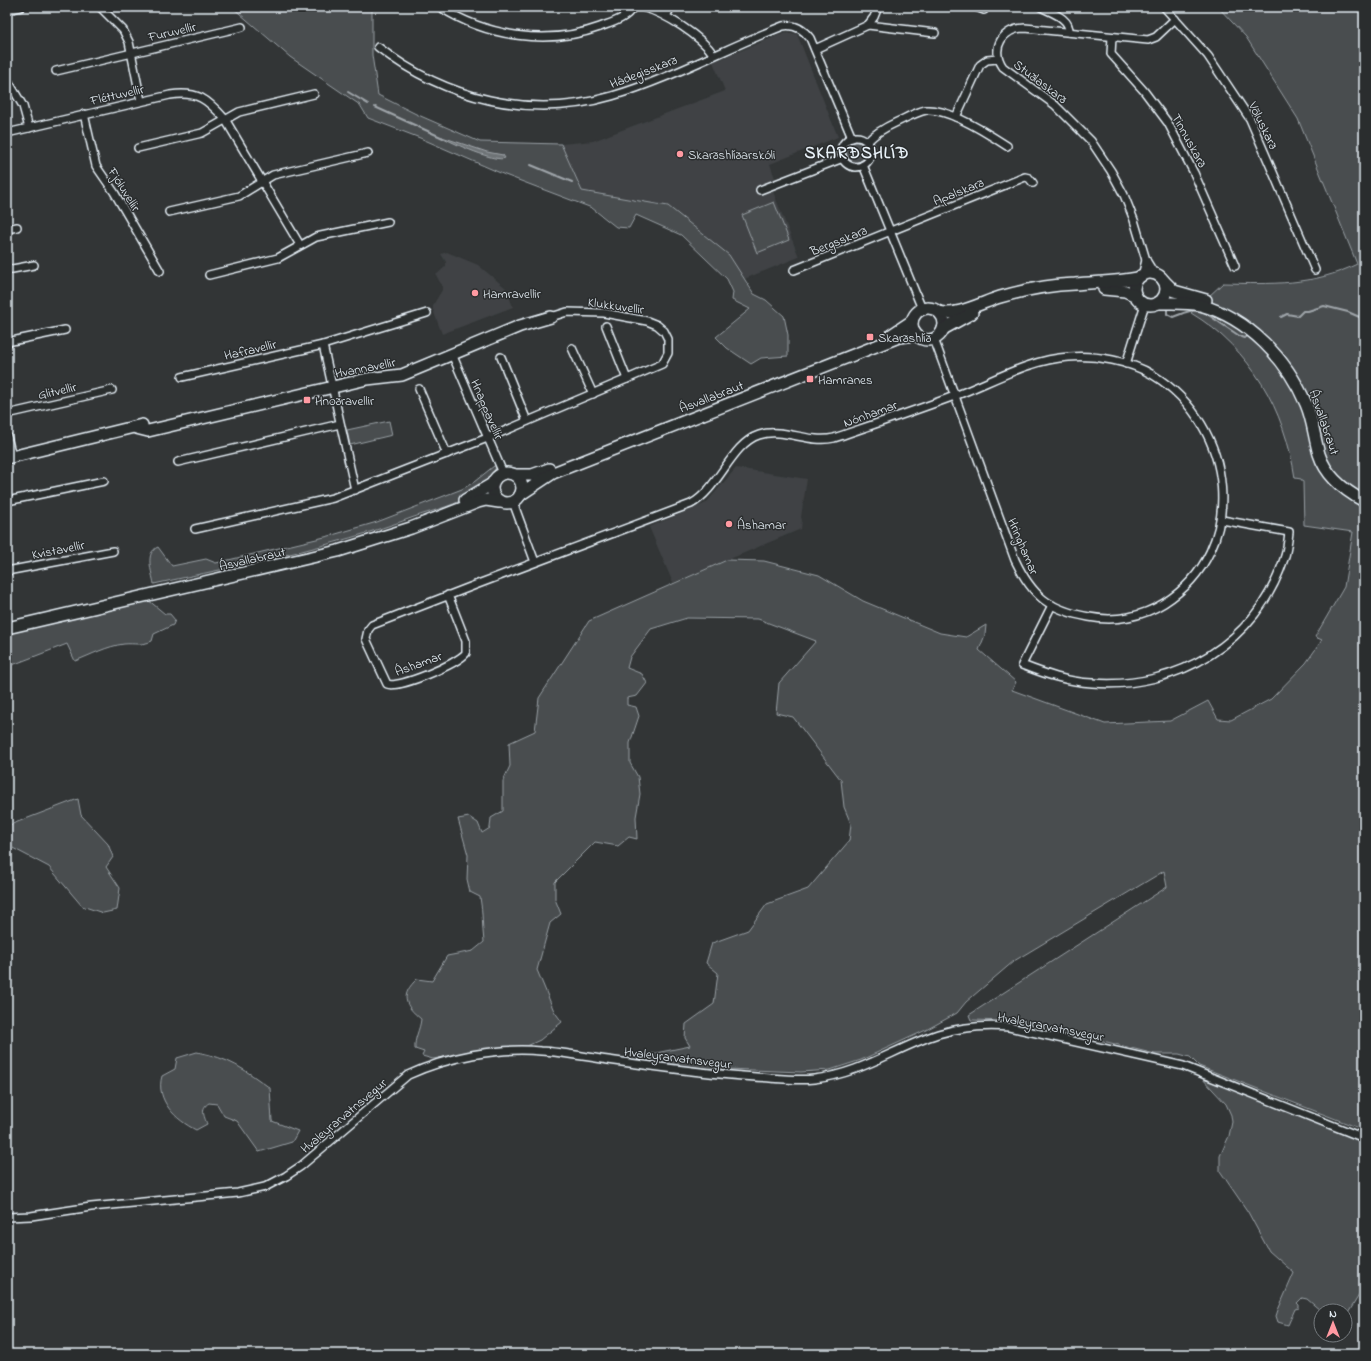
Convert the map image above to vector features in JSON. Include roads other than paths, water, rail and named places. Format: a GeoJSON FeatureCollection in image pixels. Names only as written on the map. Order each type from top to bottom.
{"type":"FeatureCollection","features":[{"type":"Feature","properties":{"kind":"main road"},"geometry":{"type":"LineString","coordinates":[[1154,273],[1164,281],[1166,291],[1165,296],[1158,303],[1145,304],[1136,296],[1125,291],[1112,289],[1048,292],[1003,302],[980,309],[943,329],[934,339],[924,340],[916,335],[912,326],[912,321],[917,312],[922,309],[931,308],[939,312],[950,314],[958,312],[995,298],[1030,289],[1074,284],[1120,282],[1154,273]]}},
{"type":"Feature","properties":{"kind":"main road"},"geometry":{"type":"LineString","coordinates":[[1136,296],[1135,287],[1140,277]]}},
{"type":"Feature","properties":{"kind":"main road","name":"Ásvallabraut"},"geometry":{"type":"LineString","coordinates":[[1164,281],[1174,291],[1214,303],[1231,311],[1260,331],[1279,348],[1290,361],[1307,389],[1317,415],[1331,462],[1347,483],[1364,495]]}},
{"type":"Feature","properties":{"kind":"main road","name":"Ásvallabraut"},"geometry":{"type":"LineString","coordinates":[[1158,303],[1199,305],[1216,310],[1245,328],[1269,348],[1282,362],[1304,399],[1312,422],[1320,456],[1324,465],[1341,487],[1364,501]]}},
{"type":"Feature","properties":{"kind":"main road"},"geometry":{"type":"LineString","coordinates":[[939,312],[943,320],[943,329]]}},
{"type":"Feature","properties":{"kind":"main road","name":"Hvannavellir"},"geometry":{"type":"LineString","coordinates":[[9,457],[136,428],[145,431],[367,379],[402,375],[520,326],[555,315]]}},
{"type":"Feature","properties":{"kind":"main road","name":"Ásvallabraut"},"geometry":{"type":"LineString","coordinates":[[515,475],[538,474],[878,340],[900,330],[912,321]]}},
{"type":"Feature","properties":{"kind":"main road","name":"Ásvallabraut"},"geometry":{"type":"LineString","coordinates":[[516,499],[553,473],[899,337],[916,335]]}},
{"type":"Feature","properties":{"kind":"main road"},"geometry":{"type":"LineString","coordinates":[[502,473],[515,475],[521,483],[516,499],[506,504],[499,502],[493,495],[492,484],[496,477],[502,473]]}},
{"type":"Feature","properties":{"kind":"main road","name":"Ásvallabraut"},"geometry":{"type":"LineString","coordinates":[[7,622],[333,546],[441,510],[473,496],[492,484]]}},
{"type":"Feature","properties":{"kind":"main road","name":"Ásvallabraut"},"geometry":{"type":"LineString","coordinates":[[7,628],[314,558],[397,533],[478,502],[499,502]]}},
{"type":"Feature","properties":{"kind":"street"},"geometry":{"type":"LineString","coordinates":[[7,10],[21,7]]}},
{"type":"Feature","properties":{"kind":"street"},"geometry":{"type":"LineString","coordinates":[[100,7],[123,30],[132,53],[141,101]]}},
{"type":"Feature","properties":{"kind":"street"},"geometry":{"type":"LineString","coordinates":[[440,7],[467,21],[489,30],[513,35],[545,37],[566,35],[598,28],[628,16],[633,7]]}},
{"type":"Feature","properties":{"kind":"street"},"geometry":{"type":"LineString","coordinates":[[642,7],[666,16],[708,46],[714,55]]}},
{"type":"Feature","properties":{"kind":"street"},"geometry":{"type":"LineString","coordinates":[[666,16],[671,7]]}},
{"type":"Feature","properties":{"kind":"street"},"geometry":{"type":"LineString","coordinates":[[815,49],[868,25],[874,17],[878,7]]}},
{"type":"Feature","properties":{"kind":"street"},"geometry":{"type":"LineString","coordinates":[[976,7],[984,10]]}},
{"type":"Feature","properties":{"kind":"street"},"geometry":{"type":"LineString","coordinates":[[1041,7],[1066,22],[1070,27],[1069,32]]}},
{"type":"Feature","properties":{"kind":"street","name":"Völuskarð"},"geometry":{"type":"LineString","coordinates":[[1164,7],[1198,44],[1217,68],[1250,119],[1315,270]]}},
{"type":"Feature","properties":{"kind":"street","name":"Stuðlaskarð"},"geometry":{"type":"LineString","coordinates":[[1154,273],[1146,260],[1134,220],[1124,195],[1111,171],[1094,146],[1061,110],[1041,93],[1007,70],[998,59],[999,43],[1004,35],[1016,28],[1139,40],[1153,39],[1175,19]]}},
{"type":"Feature","properties":{"kind":"street"},"geometry":{"type":"LineString","coordinates":[[868,25],[934,33]]}},
{"type":"Feature","properties":{"kind":"street","name":"Hádegisskarð"},"geometry":{"type":"LineString","coordinates":[[378,47],[415,73],[451,89],[483,99],[532,106],[580,103],[611,96],[641,86],[787,26],[795,26],[804,31],[810,38],[852,138]]}},
{"type":"Feature","properties":{"kind":"street","name":"Furuvellir"},"geometry":{"type":"LineString","coordinates":[[56,71],[242,27]]}},
{"type":"Feature","properties":{"kind":"street","name":"Tinnuskarð"},"geometry":{"type":"LineString","coordinates":[[1112,37],[1111,54],[1152,101],[1168,123],[1181,146],[1234,266]]}},
{"type":"Feature","properties":{"kind":"street"},"geometry":{"type":"LineString","coordinates":[[956,117],[980,65],[987,60],[998,59]]}},
{"type":"Feature","properties":{"kind":"street"},"geometry":{"type":"LineString","coordinates":[[7,79],[23,106],[29,128]]}},
{"type":"Feature","properties":{"kind":"street","name":"Fléttuvellir"},"geometry":{"type":"LineString","coordinates":[[7,133],[141,101],[170,95],[192,94],[212,104],[225,119],[261,182],[300,245]]}},
{"type":"Feature","properties":{"kind":"street"},"geometry":{"type":"LineString","coordinates":[[138,148],[202,133],[239,112],[314,94]]}},
{"type":"Feature","properties":{"kind":"street"},"geometry":{"type":"LineString","coordinates":[[867,142],[883,128],[922,111],[933,111],[956,117],[976,126],[1007,146]]}},
{"type":"Feature","properties":{"kind":"street","name":"Fjóluvellir"},"geometry":{"type":"LineString","coordinates":[[84,114],[96,166],[114,192],[160,271]]}},
{"type":"Feature","properties":{"kind":"street"},"geometry":{"type":"LineString","coordinates":[[852,138],[860,138],[867,142],[870,148],[870,155],[868,161],[862,165],[853,167],[842,158],[843,146],[852,138]]}},
{"type":"Feature","properties":{"kind":"street"},"geometry":{"type":"LineString","coordinates":[[168,212],[239,196],[273,175],[368,153]]}},
{"type":"Feature","properties":{"kind":"street"},"geometry":{"type":"LineString","coordinates":[[760,190],[842,158]]}},
{"type":"Feature","properties":{"kind":"street"},"geometry":{"type":"LineString","coordinates":[[862,165],[922,309]]}},
{"type":"Feature","properties":{"kind":"street","name":"Apalskarð"},"geometry":{"type":"LineString","coordinates":[[891,232],[1025,177],[1029,178],[1033,183]]}},
{"type":"Feature","properties":{"kind":"street"},"geometry":{"type":"LineString","coordinates":[[209,275],[278,258],[316,237],[388,222]]}},
{"type":"Feature","properties":{"kind":"street"},"geometry":{"type":"LineString","coordinates":[[7,230],[17,227]]}},
{"type":"Feature","properties":{"kind":"street","name":"Bergsskarð"},"geometry":{"type":"LineString","coordinates":[[794,270],[891,232]]}},
{"type":"Feature","properties":{"kind":"street"},"geometry":{"type":"LineString","coordinates":[[1140,277],[1146,260]]}},
{"type":"Feature","properties":{"kind":"street"},"geometry":{"type":"LineString","coordinates":[[7,270],[34,265]]}},
{"type":"Feature","properties":{"kind":"street"},"geometry":{"type":"LineString","coordinates":[[1126,364],[1145,304]]}},
{"type":"Feature","properties":{"kind":"street","name":"Klukkuvellir"},"geometry":{"type":"LineString","coordinates":[[488,438],[662,364],[668,353],[669,344],[667,335],[661,328],[647,321],[604,313],[575,311],[555,315]]}},
{"type":"Feature","properties":{"kind":"street","name":"Hafravellir"},"geometry":{"type":"LineString","coordinates":[[182,377],[323,345],[427,313]]}},
{"type":"Feature","properties":{"kind":"street","name":"Klukkuvellir"},"geometry":{"type":"LineString","coordinates":[[606,326],[627,379]]}},
{"type":"Feature","properties":{"kind":"street"},"geometry":{"type":"LineString","coordinates":[[7,342],[65,330]]}},
{"type":"Feature","properties":{"kind":"street","name":"Hringhamar"},"geometry":{"type":"LineString","coordinates":[[934,339],[954,396],[1015,560],[1033,592],[1052,605],[1073,614],[1100,620],[1127,618],[1154,609],[1177,595],[1199,573],[1212,549],[1222,520],[1222,498],[1219,474],[1210,441],[1203,425],[1194,411],[1167,385],[1147,372],[1126,364],[1090,357],[1070,357],[1048,359],[954,396]]}},
{"type":"Feature","properties":{"kind":"street"},"geometry":{"type":"LineString","coordinates":[[323,345],[355,490]]}},
{"type":"Feature","properties":{"kind":"street"},"geometry":{"type":"LineString","coordinates":[[572,348],[593,394]]}},
{"type":"Feature","properties":{"kind":"street","name":"Hnappavellir"},"geometry":{"type":"LineString","coordinates":[[452,354],[502,473]]}},
{"type":"Feature","properties":{"kind":"street"},"geometry":{"type":"LineString","coordinates":[[501,357],[527,421]]}},
{"type":"Feature","properties":{"kind":"street"},"geometry":{"type":"LineString","coordinates":[[419,389],[447,454]]}},
{"type":"Feature","properties":{"kind":"street","name":"Glitvellir"},"geometry":{"type":"LineString","coordinates":[[7,414],[112,390]]}},
{"type":"Feature","properties":{"kind":"street","name":"Nónhamar"},"geometry":{"type":"LineString","coordinates":[[793,436],[820,440],[834,438],[954,396]]}},
{"type":"Feature","properties":{"kind":"street"},"geometry":{"type":"LineString","coordinates":[[178,462],[340,424]]}},
{"type":"Feature","properties":{"kind":"street","name":"Áshamar"},"geometry":{"type":"LineString","coordinates":[[448,596],[466,641],[466,654],[457,662],[417,678],[396,685],[387,684],[366,639],[368,630],[372,626],[448,596],[535,562],[691,504],[704,496],[748,440],[766,433],[774,432],[793,436]]}},
{"type":"Feature","properties":{"kind":"street"},"geometry":{"type":"LineString","coordinates":[[7,436],[9,457]]}},
{"type":"Feature","properties":{"kind":"street"},"geometry":{"type":"LineString","coordinates":[[195,529],[303,506],[333,498],[488,438]]}},
{"type":"Feature","properties":{"kind":"street"},"geometry":{"type":"LineString","coordinates":[[7,501],[104,481]]}},
{"type":"Feature","properties":{"kind":"street"},"geometry":{"type":"LineString","coordinates":[[516,499],[535,562]]}},
{"type":"Feature","properties":{"kind":"street"},"geometry":{"type":"LineString","coordinates":[[1052,605],[1022,665],[1047,675],[1069,680],[1116,684],[1145,680],[1172,673],[1196,664],[1236,636],[1252,619],[1278,574],[1284,558],[1289,532],[1222,520]]}},
{"type":"Feature","properties":{"kind":"street","name":"Kvistavellir"},"geometry":{"type":"LineString","coordinates":[[7,571],[113,551]]}},
{"type":"Feature","properties":{"kind":"street","name":"Hvaleyrarvatnsvegur"},"geometry":{"type":"LineString","coordinates":[[7,1217],[31,1216],[91,1207],[238,1193],[265,1187],[301,1166],[408,1075],[428,1066],[460,1058],[513,1051],[539,1050],[709,1074],[813,1079],[843,1075],[937,1034],[954,1030],[991,1026],[1009,1027],[1183,1066],[1364,1138]]}},
{"type":"Feature","properties":{"kind":"waterway"},"geometry":{"type":"LineString","coordinates":[[348,92],[368,104]]}},
{"type":"Feature","properties":{"kind":"waterway"},"geometry":{"type":"LineString","coordinates":[[375,107],[443,138]]}},
{"type":"Feature","properties":{"kind":"waterway"},"geometry":{"type":"LineString","coordinates":[[531,165],[572,182]]}},
{"type":"Feature","properties":{"kind":"waterway"},"geometry":{"type":"LineString","coordinates":[[1281,317],[1287,314],[1298,316],[1303,311],[1324,306],[1348,312],[1364,319]]}},
{"type":"Feature","properties":{"kind":"waterway"},"geometry":{"type":"LineString","coordinates":[[1167,310],[1167,314],[1173,317],[1192,311],[1204,312],[1241,337],[1244,338],[1248,335]]}},
{"type":"Feature","properties":{"kind":"place","name":"Skarðshlíðarskóli"},"geometry":{"type":"Point","coordinates":[680,154]}},
{"type":"Feature","properties":{"kind":"place","name":"Hamravellir"},"geometry":{"type":"Point","coordinates":[475,293]}},
{"type":"Feature","properties":{"kind":"place","name":"Skarðshlíð"},"geometry":{"type":"Point","coordinates":[870,337]}},
{"type":"Feature","properties":{"kind":"place","name":"Hamranes"},"geometry":{"type":"Point","coordinates":[810,379]}},
{"type":"Feature","properties":{"kind":"place","name":"Hnoðravellir"},"geometry":{"type":"Point","coordinates":[307,400]}},
{"type":"Feature","properties":{"kind":"place","name":"Áshamar"},"geometry":{"type":"Point","coordinates":[729,524]}},
{"type":"Feature","properties":{"kind":"district","name":"SKARÐSHLÍÐ"},"geometry":{"type":"Point","coordinates":[857,152]}}]}
